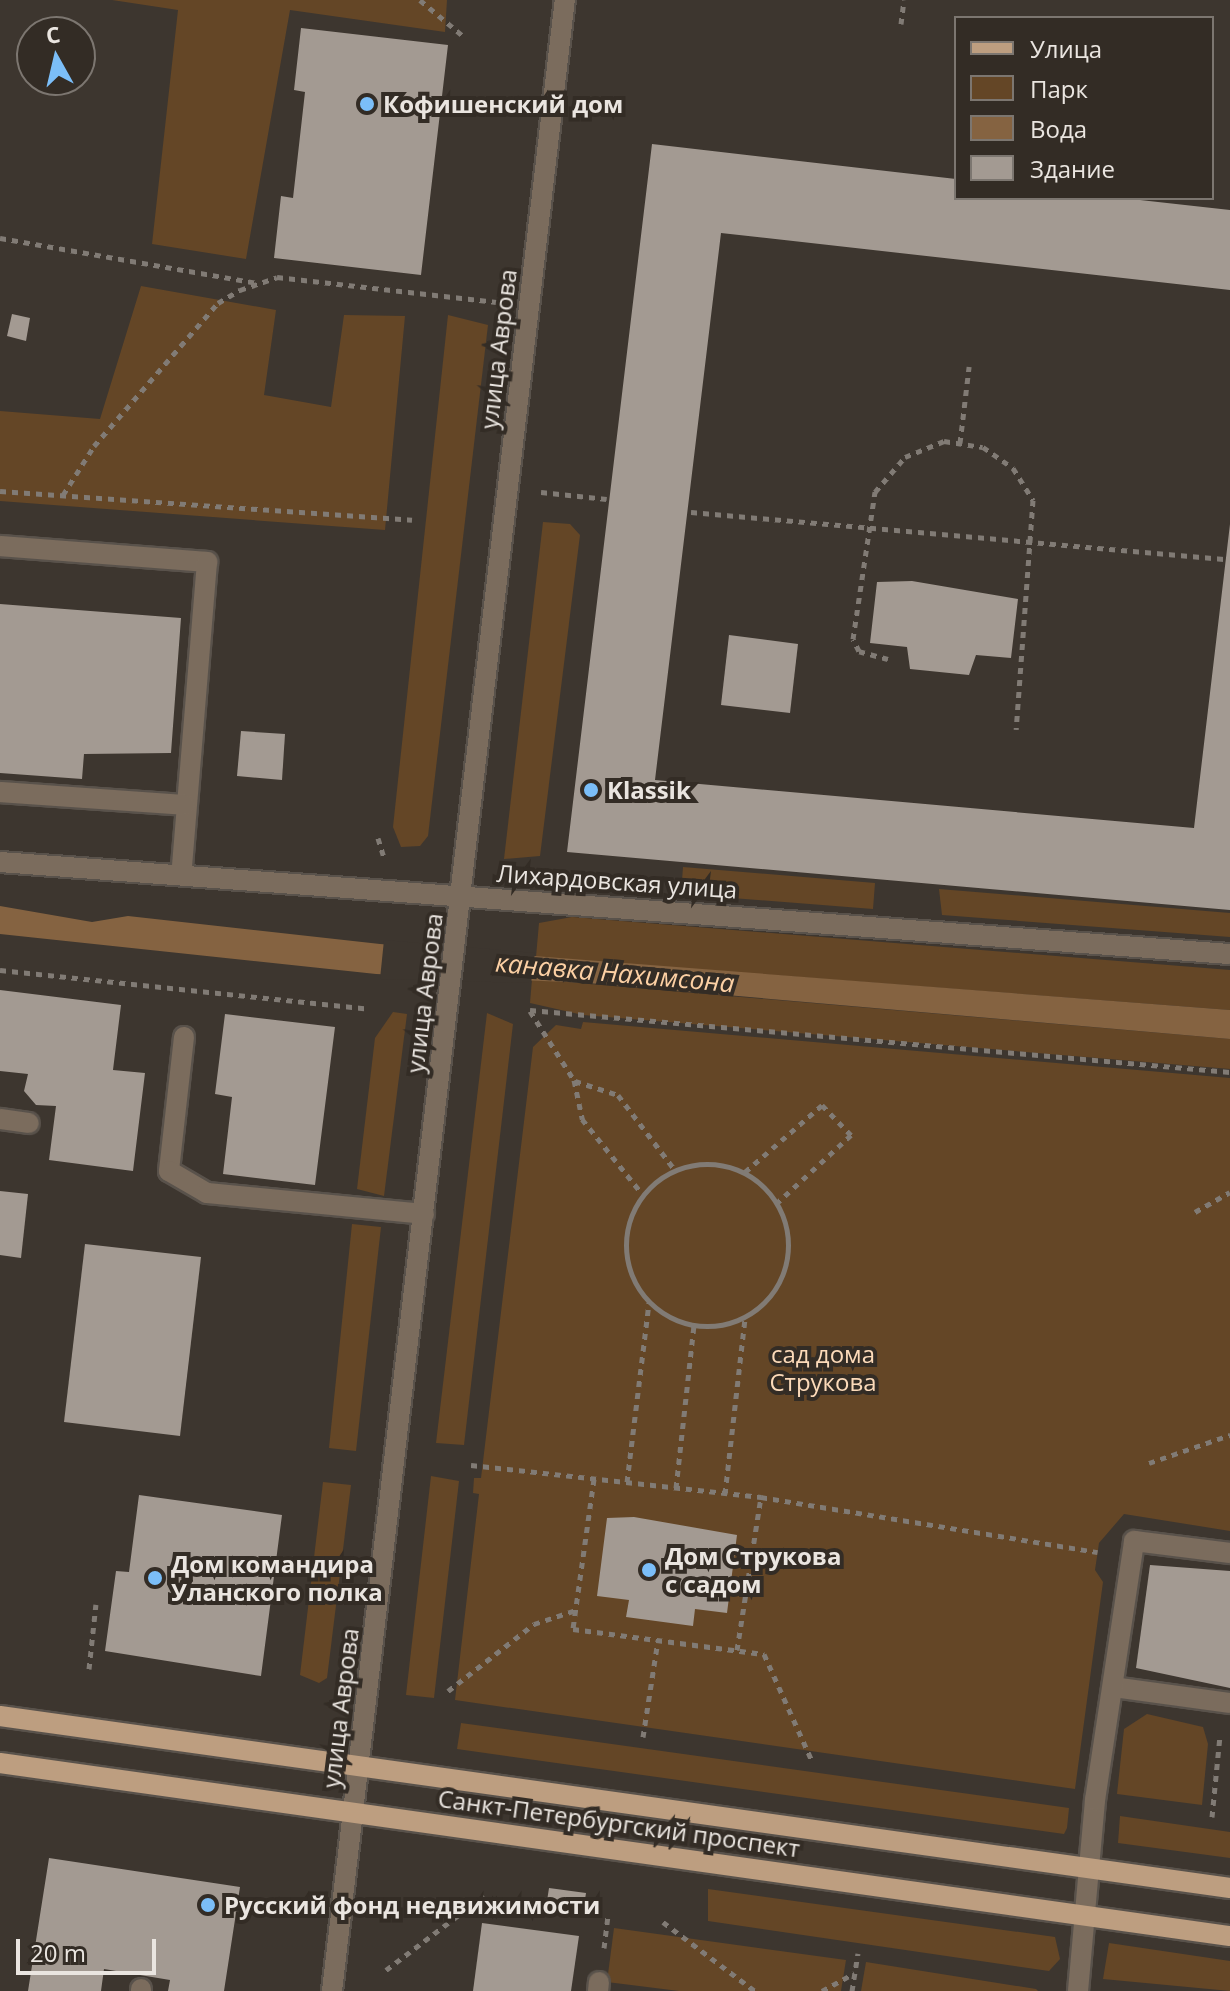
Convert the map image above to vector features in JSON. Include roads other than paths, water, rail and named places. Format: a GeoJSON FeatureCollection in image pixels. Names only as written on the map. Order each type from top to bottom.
{"type":"FeatureCollection","features":[{"type":"Feature","properties":{"kind":"main road","name":"Санкт-Петербургский проспект"},"geometry":{"type":"LineString","coordinates":[[0,1716],[1230,1888]]}},
{"type":"Feature","properties":{"kind":"main road","name":"Санкт-Петербургский проспект"},"geometry":{"type":"LineString","coordinates":[[0,1763],[1230,1936]]}},
{"type":"Feature","properties":{"kind":"street","name":"улица Аврова"},"geometry":{"type":"LineString","coordinates":[[332,1991],[565,0]]}},
{"type":"Feature","properties":{"kind":"street"},"geometry":{"type":"LineString","coordinates":[[0,546],[207,562],[181,875]]}},
{"type":"Feature","properties":{"kind":"street"},"geometry":{"type":"LineString","coordinates":[[0,792],[185,805]]}},
{"type":"Feature","properties":{"kind":"street","name":"Лихардовская улица"},"geometry":{"type":"LineString","coordinates":[[0,862],[1230,954]]}},
{"type":"Feature","properties":{"kind":"street"},"geometry":{"type":"LineString","coordinates":[[184,1037],[169,1171],[207,1193],[424,1214]]}},
{"type":"Feature","properties":{"kind":"street"},"geometry":{"type":"LineString","coordinates":[[0,1119],[29,1123]]}},
{"type":"Feature","properties":{"kind":"street"},"geometry":{"type":"LineString","coordinates":[[1078,1991],[1089,1869],[1134,1541],[1230,1553]]}},
{"type":"Feature","properties":{"kind":"street"},"geometry":{"type":"LineString","coordinates":[[1113,1687],[1226,1702]]}},
{"type":"Feature","properties":{"kind":"water","name":"канавка Нахимсона"},"geometry":{"type":"Polygon","coordinates":[[[0,906],[92,922],[128,916],[380,944],[1230,1010],[1230,1039],[588,983],[376,974],[0,934],[0,906]]]}},
{"type":"Feature","properties":{"kind":"place","name":"Кофишенский дом"},"geometry":{"type":"Point","coordinates":[367,104]}},
{"type":"Feature","properties":{"kind":"place","name":"Klassik"},"geometry":{"type":"Point","coordinates":[591,790]}},
{"type":"Feature","properties":{"kind":"place","name":"Дом Струкова с садом"},"geometry":{"type":"Point","coordinates":[649,1570]}},
{"type":"Feature","properties":{"kind":"place","name":"Дом командира Уланского полка"},"geometry":{"type":"Point","coordinates":[155,1578]}},
{"type":"Feature","properties":{"kind":"place","name":"Русский фонд недвижимости"},"geometry":{"type":"Point","coordinates":[208,1905]}},
{"type":"Feature","properties":{"kind":"park label","name":"сад дома Струкова"},"geometry":{"type":"Point","coordinates":[823,1368]}}]}
